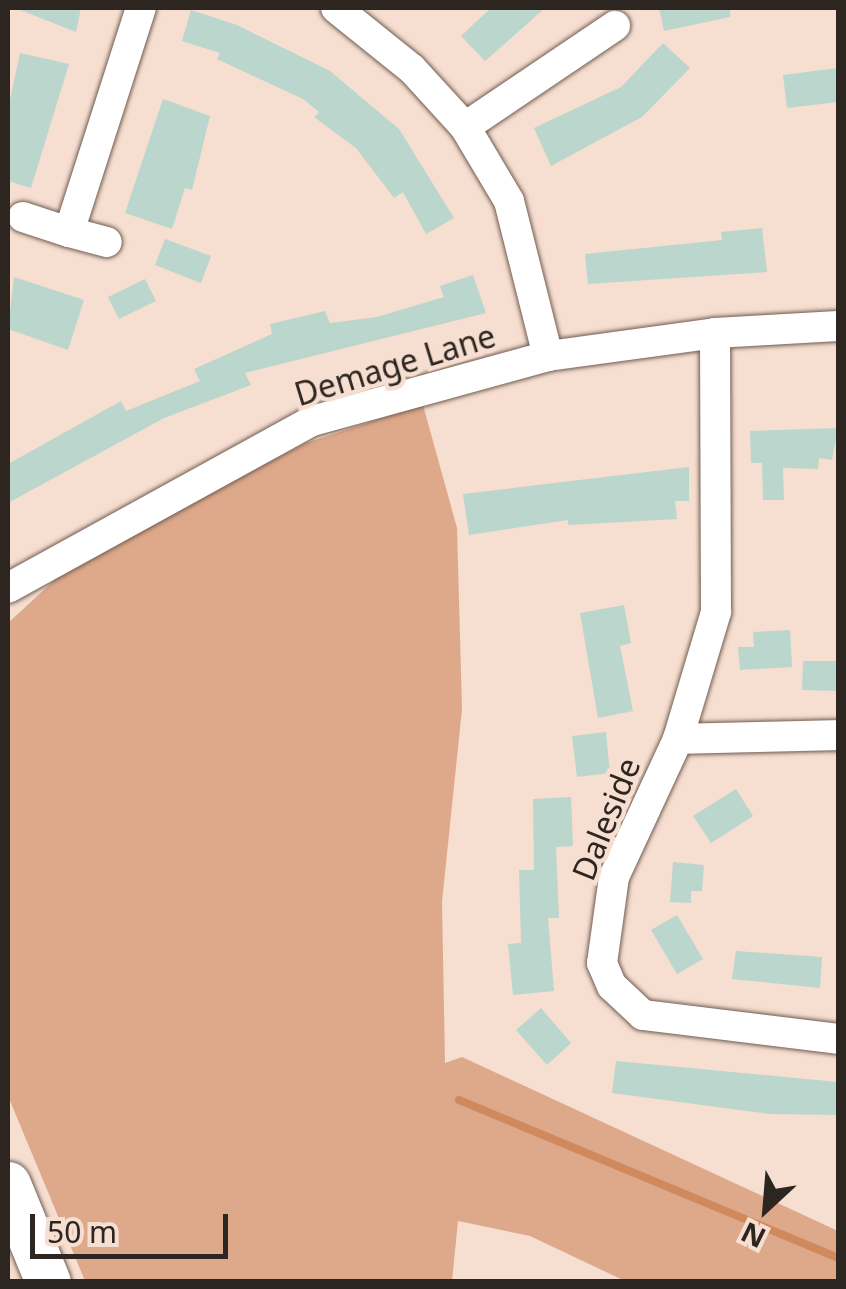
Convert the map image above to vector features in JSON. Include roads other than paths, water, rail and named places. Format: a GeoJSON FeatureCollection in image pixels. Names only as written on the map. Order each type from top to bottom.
{"type":"FeatureCollection","features":[{"type":"Feature","properties":{"kind":"highway"},"geometry":{"type":"LineString","coordinates":[[8,1184],[48,1282]]}},
{"type":"Feature","properties":{"kind":"street"},"geometry":{"type":"LineString","coordinates":[[70,232],[141,8]]}},
{"type":"Feature","properties":{"kind":"street"},"geometry":{"type":"LineString","coordinates":[[336,8],[412,69],[465,127],[508,200],[548,356]]}},
{"type":"Feature","properties":{"kind":"street"},"geometry":{"type":"LineString","coordinates":[[465,127],[614,26]]}},
{"type":"Feature","properties":{"kind":"street"},"geometry":{"type":"LineString","coordinates":[[23,217],[107,242]]}},
{"type":"Feature","properties":{"kind":"street","name":"Demage Lane"},"geometry":{"type":"LineString","coordinates":[[8,588],[312,421],[548,356],[715,333],[838,326]]}},
{"type":"Feature","properties":{"kind":"street","name":"Daleside"},"geometry":{"type":"LineString","coordinates":[[715,333],[716,612],[678,739],[614,877],[601,934],[602,963],[612,986],[643,1015],[838,1038]]}},
{"type":"Feature","properties":{"kind":"street","name":"Daleside"},"geometry":{"type":"LineString","coordinates":[[678,739],[838,736]]}},
{"type":"Feature","properties":{"kind":"waterway"},"geometry":{"type":"LineString","coordinates":[[459,1100],[838,1258]]}}]}
